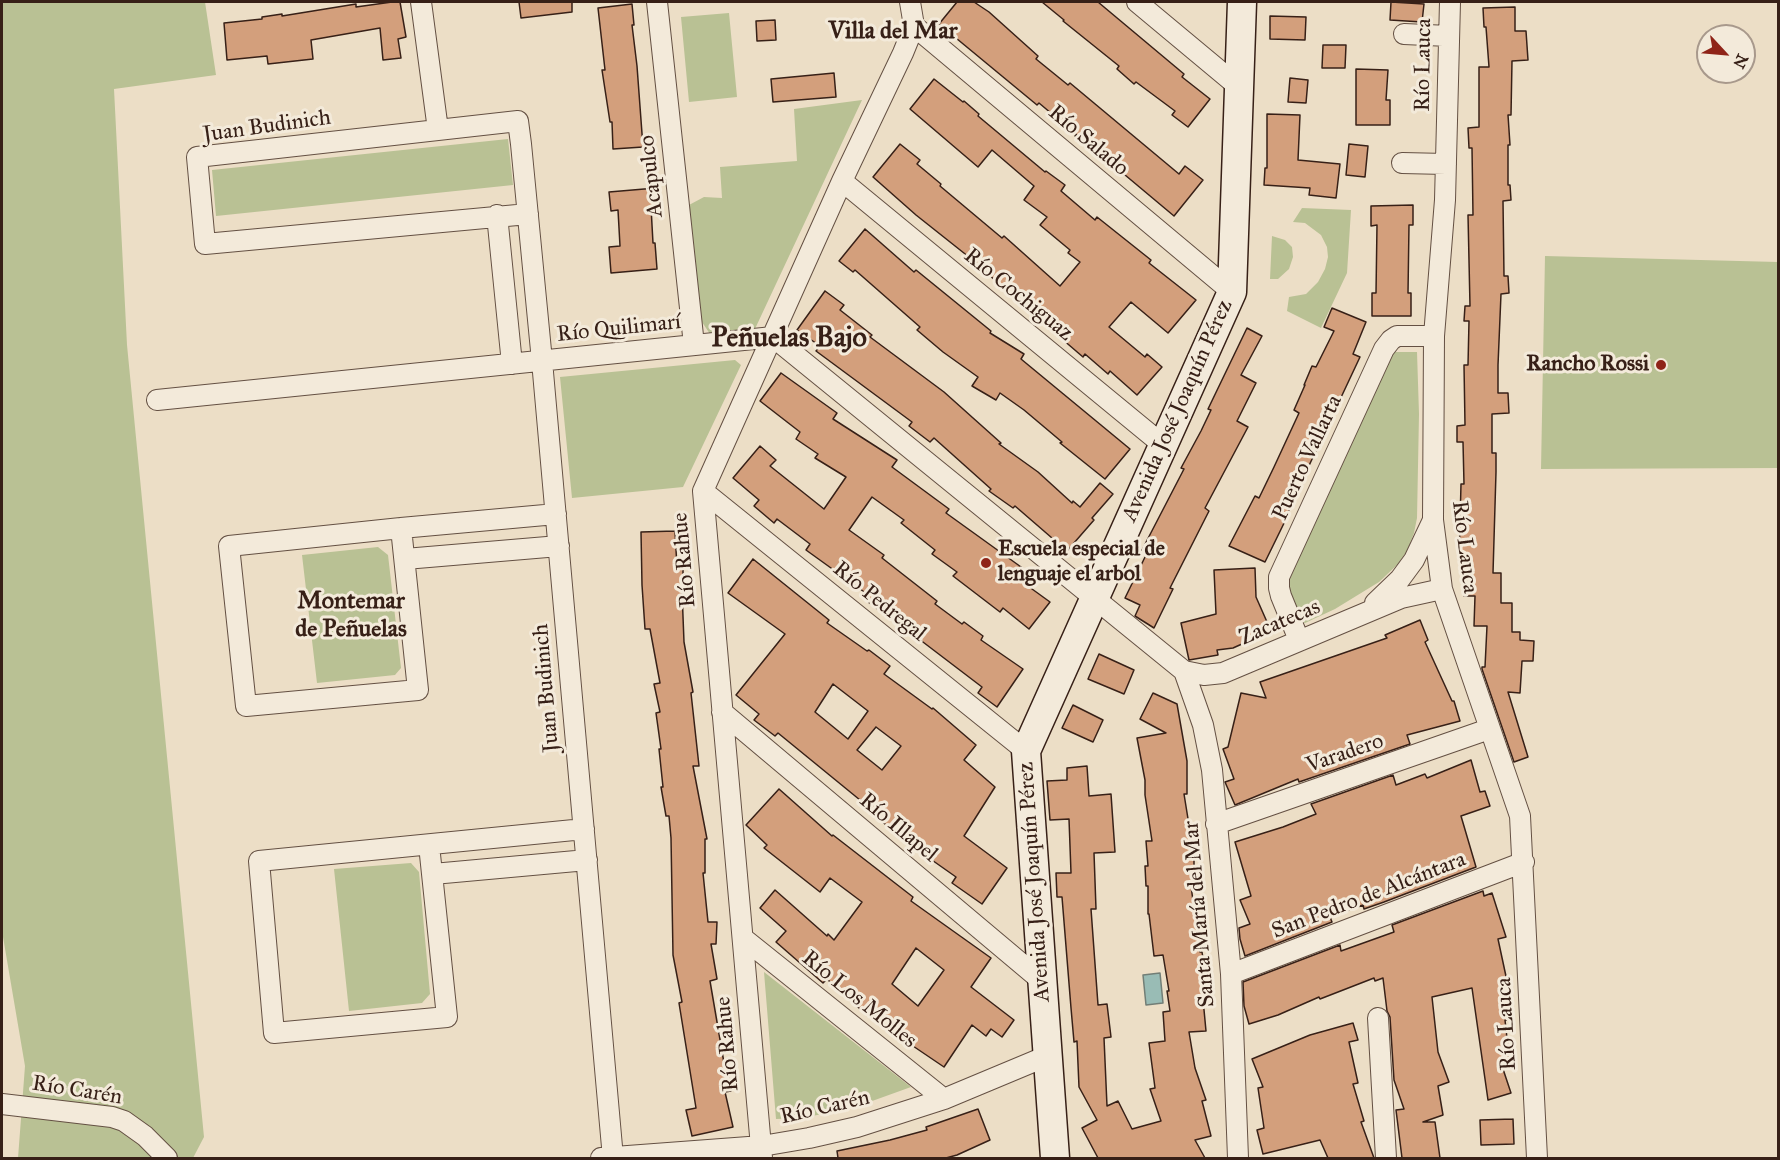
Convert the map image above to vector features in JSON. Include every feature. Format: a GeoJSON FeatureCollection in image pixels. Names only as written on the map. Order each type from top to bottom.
{"type":"FeatureCollection","features":[{"type":"Feature","properties":{"kind":"main road","name":"Avenida José Joaquín Pérez"},"geometry":{"type":"LineString","coordinates":[[1055,1158],[1026,751],[1232,292],[1242,2]]}},
{"type":"Feature","properties":{"kind":"street"},"geometry":{"type":"LineString","coordinates":[[421,2],[438,130]]}},
{"type":"Feature","properties":{"kind":"street","name":"Acapulco"},"geometry":{"type":"LineString","coordinates":[[657,2],[694,345]]}},
{"type":"Feature","properties":{"kind":"street"},"geometry":{"type":"LineString","coordinates":[[910,2],[914,26]]}},
{"type":"Feature","properties":{"kind":"street"},"geometry":{"type":"LineString","coordinates":[[1137,2],[1239,87]]}},
{"type":"Feature","properties":{"kind":"street","name":"Río Lauca"},"geometry":{"type":"LineString","coordinates":[[1450,2],[1445,200],[1434,336],[1433,520],[1442,589],[1520,816],[1537,1158]]}},
{"type":"Feature","properties":{"kind":"street","name":"Río Rahue"},"geometry":{"type":"LineString","coordinates":[[762,1152],[703,491],[914,26]]}},
{"type":"Feature","properties":{"kind":"street","name":"Río Salado"},"geometry":{"type":"LineString","coordinates":[[914,26],[1232,292]]}},
{"type":"Feature","properties":{"kind":"street"},"geometry":{"type":"LineString","coordinates":[[1404,34],[1449,36]]}},
{"type":"Feature","properties":{"kind":"street","name":"Juan Budinich"},"geometry":{"type":"LineString","coordinates":[[528,213],[205,244],[197,158],[518,121],[528,213],[542,361],[584,829],[609,1158]]}},
{"type":"Feature","properties":{"kind":"street"},"geometry":{"type":"LineString","coordinates":[[1402,163],[1446,164]]}},
{"type":"Feature","properties":{"kind":"street","name":"Río Cochiguaz"},"geometry":{"type":"LineString","coordinates":[[842,181],[1163,446]]}},
{"type":"Feature","properties":{"kind":"street"},"geometry":{"type":"LineString","coordinates":[[497,215],[512,364]]}},
{"type":"Feature","properties":{"kind":"street","name":"Puerto Vallarta"},"geometry":{"type":"LineString","coordinates":[[1299,640],[1281,596],[1280,577],[1384,349],[1397,336],[1434,336]]}},
{"type":"Feature","properties":{"kind":"street"},"geometry":{"type":"LineString","coordinates":[[773,337],[1184,671]]}},
{"type":"Feature","properties":{"kind":"street","name":"Río Quilimarí"},"geometry":{"type":"LineString","coordinates":[[157,400],[773,337]]}},
{"type":"Feature","properties":{"kind":"street","name":"Río Pedregal"},"geometry":{"type":"LineString","coordinates":[[703,491],[1026,751]]}},
{"type":"Feature","properties":{"kind":"street"},"geometry":{"type":"LineString","coordinates":[[401,528],[418,690],[246,706],[229,546],[401,528],[556,514]]}},
{"type":"Feature","properties":{"kind":"street","name":"Zacatecas"},"geometry":{"type":"LineString","coordinates":[[1356,617],[1387,593],[1400,579],[1414,560],[1433,520]]}},
{"type":"Feature","properties":{"kind":"street"},"geometry":{"type":"LineString","coordinates":[[405,559],[559,546]]}},
{"type":"Feature","properties":{"kind":"street","name":"Zacatecas"},"geometry":{"type":"LineString","coordinates":[[1184,671],[1204,675],[1223,673],[1401,598],[1442,589]]}},
{"type":"Feature","properties":{"kind":"street","name":"Santa María del Mar"},"geometry":{"type":"LineString","coordinates":[[1184,671],[1201,718],[1212,770],[1231,974],[1238,1158]]}},
{"type":"Feature","properties":{"kind":"street","name":"Zacatecas"},"geometry":{"type":"LineString","coordinates":[[1201,718],[1209,690],[1223,673]]}},
{"type":"Feature","properties":{"kind":"street","name":"Río Illapel"},"geometry":{"type":"LineString","coordinates":[[722,712],[1042,981]]}},
{"type":"Feature","properties":{"kind":"street","name":"Varadero"},"geometry":{"type":"LineString","coordinates":[[1216,824],[1489,729]]}},
{"type":"Feature","properties":{"kind":"street"},"geometry":{"type":"LineString","coordinates":[[429,844],[447,1017],[274,1033],[259,861],[429,844],[584,829]]}},
{"type":"Feature","properties":{"kind":"street"},"geometry":{"type":"LineString","coordinates":[[433,874],[586,860]]}},
{"type":"Feature","properties":{"kind":"street","name":"San Pedro de Alcántara"},"geometry":{"type":"LineString","coordinates":[[1231,974],[1524,862]]}},
{"type":"Feature","properties":{"kind":"street","name":"Río Los Molles"},"geometry":{"type":"LineString","coordinates":[[743,938],[944,1099]]}},
{"type":"Feature","properties":{"kind":"street"},"geometry":{"type":"LineString","coordinates":[[1378,1018],[1386,1158]]}},
{"type":"Feature","properties":{"kind":"street","name":"Río Carén"},"geometry":{"type":"LineString","coordinates":[[609,1158],[762,1152],[857,1127],[944,1099],[1047,1056]]}},
{"type":"Feature","properties":{"kind":"street","name":"Río Carén"},"geometry":{"type":"LineString","coordinates":[[2,1104],[112,1117],[124,1121],[145,1136],[167,1158]]}},
{"type":"Feature","properties":{"kind":"green space"},"geometry":{"type":"Polygon","coordinates":[[[2,2],[205,2],[216,75],[114,89],[127,345],[204,1137],[193,1158],[18,1158],[25,1066],[2,931],[2,2]]]}},
{"type":"Feature","properties":{"kind":"green space"},"geometry":{"type":"Polygon","coordinates":[[[729,13],[737,97],[689,102],[681,17],[729,13]]]}},
{"type":"Feature","properties":{"kind":"green space"},"geometry":{"type":"Polygon","coordinates":[[[862,100],[754,331],[710,334],[702,322],[689,205],[704,197],[722,198],[720,167],[797,161],[794,109],[862,100]]]}},
{"type":"Feature","properties":{"kind":"green space"},"geometry":{"type":"Polygon","coordinates":[[[508,139],[513,185],[216,216],[212,170],[508,139]]]}},
{"type":"Feature","properties":{"kind":"green space"},"geometry":{"type":"Polygon","coordinates":[[[1302,208],[1351,210],[1347,273],[1321,328],[1287,311],[1289,297],[1306,294],[1318,282],[1328,257],[1327,247],[1321,235],[1305,223],[1293,222],[1302,208]]]}},
{"type":"Feature","properties":{"kind":"green space"},"geometry":{"type":"Polygon","coordinates":[[[1272,236],[1285,240],[1292,247],[1293,257],[1289,269],[1278,279],[1270,279],[1272,236]]]}},
{"type":"Feature","properties":{"kind":"green space","name":"Rancho Rossi"},"geometry":{"type":"Polygon","coordinates":[[[1545,256],[1778,262],[1778,468],[1541,469],[1545,256]]]}},
{"type":"Feature","properties":{"kind":"green space"},"geometry":{"type":"Polygon","coordinates":[[[1391,352],[1417,352],[1419,414],[1417,518],[1414,533],[1407,551],[1398,564],[1379,582],[1335,609],[1305,623],[1300,622],[1297,619],[1285,577],[1391,352]]]}},
{"type":"Feature","properties":{"kind":"green space"},"geometry":{"type":"Polygon","coordinates":[[[735,360],[741,365],[683,487],[572,498],[560,377],[735,360]]]}},
{"type":"Feature","properties":{"kind":"green space"},"geometry":{"type":"Polygon","coordinates":[[[378,547],[388,555],[401,668],[395,675],[317,683],[302,555],[378,547]]]}},
{"type":"Feature","properties":{"kind":"green space"},"geometry":{"type":"Polygon","coordinates":[[[411,863],[419,872],[430,994],[422,1003],[349,1011],[334,869],[411,863]]]}},
{"type":"Feature","properties":{"kind":"green space"},"geometry":{"type":"Polygon","coordinates":[[[764,972],[911,1087],[850,1109],[801,1118],[776,1119],[764,972]]]}},
{"type":"Feature","properties":{"kind":"water"},"geometry":{"type":"Polygon","coordinates":[[[1160,973],[1163,1003],[1146,1005],[1143,975],[1160,973]]]}},
{"type":"Feature","properties":{"kind":"building"},"geometry":{"type":"Polygon","coordinates":[[[400,2],[406,37],[398,39],[401,58],[383,60],[380,28],[311,40],[313,59],[268,64],[267,56],[227,60],[224,23],[356,4],[356,7],[400,2]]]}},
{"type":"Feature","properties":{"kind":"building"},"geometry":{"type":"Polygon","coordinates":[[[519,2],[572,2],[572,12],[521,18],[519,2]]]}},
{"type":"Feature","properties":{"kind":"building"},"geometry":{"type":"Polygon","coordinates":[[[957,2],[974,2],[989,12],[1038,56],[1036,59],[1068,85],[1070,83],[1179,174],[1185,166],[1203,180],[1174,216],[1094,149],[1093,151],[1075,136],[1077,135],[1039,103],[1037,105],[939,24],[957,2]]]}},
{"type":"Feature","properties":{"kind":"building"},"geometry":{"type":"Polygon","coordinates":[[[1042,2],[1098,2],[1184,74],[1182,77],[1210,99],[1188,127],[1172,115],[1175,111],[1136,82],[1134,84],[1117,69],[1119,66],[1042,2]]]}},
{"type":"Feature","properties":{"kind":"building"},"geometry":{"type":"Polygon","coordinates":[[[1391,2],[1424,4],[1422,22],[1390,20],[1391,2]]]}},
{"type":"Feature","properties":{"kind":"building"},"geometry":{"type":"Polygon","coordinates":[[[632,4],[643,147],[613,149],[612,122],[610,122],[602,70],[605,70],[598,8],[632,4]]]}},
{"type":"Feature","properties":{"kind":"building"},"geometry":{"type":"Polygon","coordinates":[[[1515,7],[1515,31],[1526,31],[1528,60],[1512,61],[1511,115],[1508,115],[1510,145],[1508,145],[1508,185],[1510,185],[1511,200],[1503,201],[1504,276],[1508,276],[1509,293],[1501,294],[1498,393],[1508,393],[1509,413],[1492,414],[1492,453],[1496,453],[1493,573],[1501,573],[1501,603],[1512,603],[1512,632],[1520,632],[1520,640],[1534,641],[1533,661],[1522,661],[1520,693],[1508,692],[1528,757],[1514,762],[1482,669],[1485,667],[1487,626],[1474,626],[1475,596],[1464,596],[1463,562],[1459,562],[1461,484],[1464,484],[1463,442],[1457,442],[1457,426],[1465,425],[1464,365],[1468,365],[1469,321],[1464,321],[1465,306],[1470,306],[1468,215],[1473,215],[1472,148],[1469,148],[1468,128],[1479,127],[1479,67],[1489,67],[1483,8],[1515,7]]]}},
{"type":"Feature","properties":{"kind":"building"},"geometry":{"type":"Polygon","coordinates":[[[1270,16],[1306,17],[1305,40],[1270,39],[1270,16]]]}},
{"type":"Feature","properties":{"kind":"building"},"geometry":{"type":"Polygon","coordinates":[[[775,20],[776,40],[757,41],[756,21],[775,20]]]}},
{"type":"Feature","properties":{"kind":"building"},"geometry":{"type":"Polygon","coordinates":[[[1323,45],[1346,45],[1345,68],[1322,68],[1323,45]]]}},
{"type":"Feature","properties":{"kind":"building"},"geometry":{"type":"Polygon","coordinates":[[[1356,69],[1388,70],[1386,100],[1390,100],[1390,125],[1356,125],[1356,69]]]}},
{"type":"Feature","properties":{"kind":"building"},"geometry":{"type":"Polygon","coordinates":[[[834,73],[836,97],[773,102],[771,79],[834,73]]]}},
{"type":"Feature","properties":{"kind":"building"},"geometry":{"type":"Polygon","coordinates":[[[1290,78],[1308,80],[1306,103],[1288,102],[1290,78]]]}},
{"type":"Feature","properties":{"kind":"building"},"geometry":{"type":"Polygon","coordinates":[[[934,79],[964,101],[979,114],[978,116],[1045,172],[1065,185],[1061,191],[1095,220],[1097,217],[1151,260],[1149,263],[1196,300],[1168,333],[1131,302],[1109,327],[1145,357],[1147,354],[1162,367],[1137,395],[1110,371],[1108,374],[1085,354],[1083,357],[979,265],[873,177],[900,144],[920,160],[917,164],[941,184],[940,186],[1002,238],[1004,236],[1060,286],[1080,262],[1068,253],[1070,250],[1040,225],[1047,217],[1024,200],[1034,186],[992,150],[978,167],[910,109],[934,79]]]}},
{"type":"Feature","properties":{"kind":"building"},"geometry":{"type":"Polygon","coordinates":[[[1267,114],[1300,115],[1298,160],[1340,164],[1336,198],[1309,195],[1310,188],[1264,185],[1265,168],[1267,168],[1267,114]]]}},
{"type":"Feature","properties":{"kind":"building"},"geometry":{"type":"Polygon","coordinates":[[[1349,144],[1368,146],[1365,177],[1346,175],[1349,144]]]}},
{"type":"Feature","properties":{"kind":"building"},"geometry":{"type":"Polygon","coordinates":[[[656,188],[658,206],[651,207],[657,269],[611,273],[609,247],[620,246],[618,210],[611,211],[609,192],[656,188]]]}},
{"type":"Feature","properties":{"kind":"building"},"geometry":{"type":"Polygon","coordinates":[[[1413,205],[1413,225],[1409,225],[1408,293],[1411,293],[1411,316],[1372,316],[1372,293],[1376,293],[1377,225],[1371,226],[1371,206],[1413,205]]]}},
{"type":"Feature","properties":{"kind":"building"},"geometry":{"type":"Polygon","coordinates":[[[865,229],[914,272],[916,270],[991,331],[990,333],[1024,354],[1021,359],[1130,449],[1105,479],[1024,410],[1000,393],[996,400],[972,386],[978,377],[917,330],[920,327],[855,270],[853,272],[839,261],[865,229]]]}},
{"type":"Feature","properties":{"kind":"building"},"geometry":{"type":"Polygon","coordinates":[[[825,291],[844,305],[840,310],[872,335],[870,337],[944,392],[1001,443],[999,444],[1038,472],[1072,503],[1073,501],[1080,507],[1100,483],[1113,494],[1067,551],[1015,506],[1013,508],[989,491],[991,489],[934,438],[930,442],[909,426],[912,422],[816,351],[820,346],[797,330],[825,291]]]}},
{"type":"Feature","properties":{"kind":"building"},"geometry":{"type":"Polygon","coordinates":[[[1332,308],[1366,322],[1353,354],[1360,357],[1265,562],[1229,546],[1255,496],[1259,498],[1299,413],[1294,410],[1312,366],[1316,367],[1334,331],[1324,327],[1332,308]]]}},
{"type":"Feature","properties":{"kind":"building"},"geometry":{"type":"Polygon","coordinates":[[[1247,328],[1262,336],[1241,375],[1256,383],[1237,421],[1248,427],[1205,508],[1209,511],[1170,588],[1173,589],[1154,628],[1135,616],[1140,605],[1125,598],[1147,553],[1142,550],[1184,469],[1181,468],[1211,410],[1208,409],[1247,328]]]}},
{"type":"Feature","properties":{"kind":"building"},"geometry":{"type":"Polygon","coordinates":[[[781,373],[837,413],[833,419],[897,460],[892,467],[949,509],[946,513],[1028,572],[1021,581],[1050,602],[1029,629],[1003,608],[1000,612],[953,576],[957,572],[932,554],[935,550],[901,523],[904,520],[872,497],[849,530],[884,555],[882,558],[937,601],[935,604],[983,636],[981,640],[1023,669],[997,707],[978,693],[982,687],[919,639],[920,637],[885,609],[883,613],[864,599],[867,594],[806,550],[810,544],[777,519],[774,523],[754,506],[759,500],[733,478],[760,446],[776,460],[770,466],[824,509],[846,477],[815,458],[818,454],[796,439],[800,432],[760,401],[781,373]]]}},
{"type":"Feature","properties":{"kind":"building"},"geometry":{"type":"Polygon","coordinates":[[[675,531],[677,568],[683,568],[684,642],[693,692],[691,693],[699,766],[693,766],[707,839],[705,839],[705,873],[703,873],[708,922],[717,922],[716,944],[711,944],[717,979],[710,981],[731,1091],[725,1092],[733,1127],[692,1136],[686,1110],[696,1108],[679,1003],[682,1002],[673,955],[671,838],[669,816],[666,816],[661,787],[663,787],[659,749],[661,749],[656,713],[660,712],[654,684],[660,683],[650,629],[645,629],[642,585],[641,532],[675,531]]]}},
{"type":"Feature","properties":{"kind":"building"},"geometry":{"type":"Polygon","coordinates":[[[753,559],[829,620],[827,623],[890,666],[884,674],[933,708],[976,745],[964,760],[995,787],[964,836],[1007,868],[982,904],[952,883],[956,877],[895,834],[869,811],[871,809],[778,733],[775,736],[754,720],[759,714],[736,695],[785,634],[728,593],[753,559]],[[833,684],[815,712],[848,739],[868,711],[833,684]],[[876,727],[857,750],[882,770],[901,746],[876,727]]]}},
{"type":"Feature","properties":{"kind":"building"},"geometry":{"type":"Polygon","coordinates":[[[1255,568],[1256,597],[1271,631],[1233,648],[1217,650],[1218,655],[1189,660],[1181,623],[1216,614],[1214,570],[1255,568]]]}},
{"type":"Feature","properties":{"kind":"building"},"geometry":{"type":"Polygon","coordinates":[[[1420,620],[1428,640],[1425,642],[1454,701],[1460,721],[1407,735],[1410,744],[1299,782],[1298,779],[1235,805],[1225,782],[1234,779],[1223,749],[1228,747],[1241,693],[1266,698],[1260,682],[1387,638],[1385,635],[1420,620]]]}},
{"type":"Feature","properties":{"kind":"building"},"geometry":{"type":"Polygon","coordinates":[[[1099,654],[1134,670],[1124,694],[1088,679],[1099,654]]]}},
{"type":"Feature","properties":{"kind":"building"},"geometry":{"type":"Polygon","coordinates":[[[1153,693],[1177,704],[1187,761],[1187,794],[1184,794],[1194,856],[1194,886],[1191,886],[1200,952],[1202,952],[1206,977],[1201,978],[1206,1031],[1189,1032],[1195,1068],[1206,1100],[1202,1101],[1211,1136],[1195,1140],[1205,1158],[1098,1158],[1082,1128],[1097,1120],[1079,1087],[1077,1041],[1074,1042],[1062,897],[1057,897],[1056,873],[1071,873],[1069,819],[1050,820],[1047,781],[1067,780],[1067,768],[1087,766],[1089,796],[1111,794],[1115,852],[1094,853],[1096,909],[1091,909],[1098,1005],[1107,1004],[1111,1037],[1104,1038],[1107,1106],[1118,1101],[1132,1129],[1161,1121],[1150,1089],[1155,1088],[1149,1043],[1165,1041],[1163,1012],[1170,1011],[1167,991],[1169,991],[1163,955],[1154,956],[1148,914],[1146,841],[1152,841],[1145,780],[1137,738],[1166,733],[1140,719],[1153,693]]]}},
{"type":"Feature","properties":{"kind":"building"},"geometry":{"type":"Polygon","coordinates":[[[1073,705],[1103,720],[1093,742],[1062,728],[1073,705]]]}},
{"type":"Feature","properties":{"kind":"building"},"geometry":{"type":"Polygon","coordinates":[[[1471,760],[1480,792],[1485,791],[1490,806],[1461,816],[1476,867],[1364,909],[1363,905],[1330,917],[1332,922],[1245,956],[1239,928],[1250,924],[1240,900],[1251,896],[1235,842],[1316,814],[1311,804],[1393,775],[1396,785],[1425,774],[1427,778],[1471,760]]]}},
{"type":"Feature","properties":{"kind":"building"},"geometry":{"type":"Polygon","coordinates":[[[779,789],[832,836],[913,897],[911,901],[991,958],[971,987],[1014,1020],[1002,1037],[991,1029],[986,1036],[972,1025],[944,1067],[910,1044],[908,1047],[827,979],[823,983],[776,942],[786,931],[760,908],[775,890],[834,940],[862,902],[830,878],[820,892],[764,848],[767,845],[746,825],[779,789]],[[916,948],[892,984],[918,1006],[944,970],[916,948]]]}},
{"type":"Feature","properties":{"kind":"building"},"geometry":{"type":"Polygon","coordinates":[[[1483,891],[1484,896],[1492,893],[1506,937],[1498,939],[1507,981],[1501,982],[1507,1020],[1505,1020],[1510,1066],[1502,1066],[1511,1093],[1488,1100],[1472,988],[1432,997],[1438,1052],[1449,1082],[1438,1086],[1443,1115],[1423,1122],[1435,1122],[1440,1158],[1402,1158],[1396,1110],[1404,1109],[1394,1080],[1390,1017],[1387,1011],[1383,978],[1375,981],[1374,978],[1249,1024],[1244,1006],[1243,982],[1340,945],[1341,951],[1394,932],[1392,925],[1483,891]]]}},
{"type":"Feature","properties":{"kind":"building"},"geometry":{"type":"Polygon","coordinates":[[[1353,1023],[1358,1040],[1349,1042],[1358,1083],[1353,1084],[1364,1121],[1361,1122],[1374,1158],[1328,1158],[1320,1140],[1263,1154],[1257,1130],[1264,1128],[1258,1088],[1263,1087],[1252,1059],[1310,1035],[1353,1023]]]}},
{"type":"Feature","properties":{"kind":"building"},"geometry":{"type":"Polygon","coordinates":[[[978,1109],[990,1140],[957,1155],[946,1158],[838,1158],[837,1151],[927,1130],[926,1127],[978,1109]]]}},
{"type":"Feature","properties":{"kind":"building"},"geometry":{"type":"Polygon","coordinates":[[[1513,1119],[1514,1144],[1481,1145],[1480,1120],[1513,1119]]]}},
{"type":"Feature","properties":{"kind":"place","name":"Rancho Rossi"},"geometry":{"type":"Point","coordinates":[1661,365]}},
{"type":"Feature","properties":{"kind":"place","name":"Escuela especial de lenguaje el arbol"},"geometry":{"type":"Point","coordinates":[986,563]}},
{"type":"Feature","properties":{"kind":"district","name":"Villa del Mar"},"geometry":{"type":"Point","coordinates":[893,32]}},
{"type":"Feature","properties":{"kind":"district","name":"Peñuelas Bajo"},"geometry":{"type":"Point","coordinates":[789,339]}},
{"type":"Feature","properties":{"kind":"district","name":"Montemar de Peñuelas"},"geometry":{"type":"Point","coordinates":[351,616]}}]}
